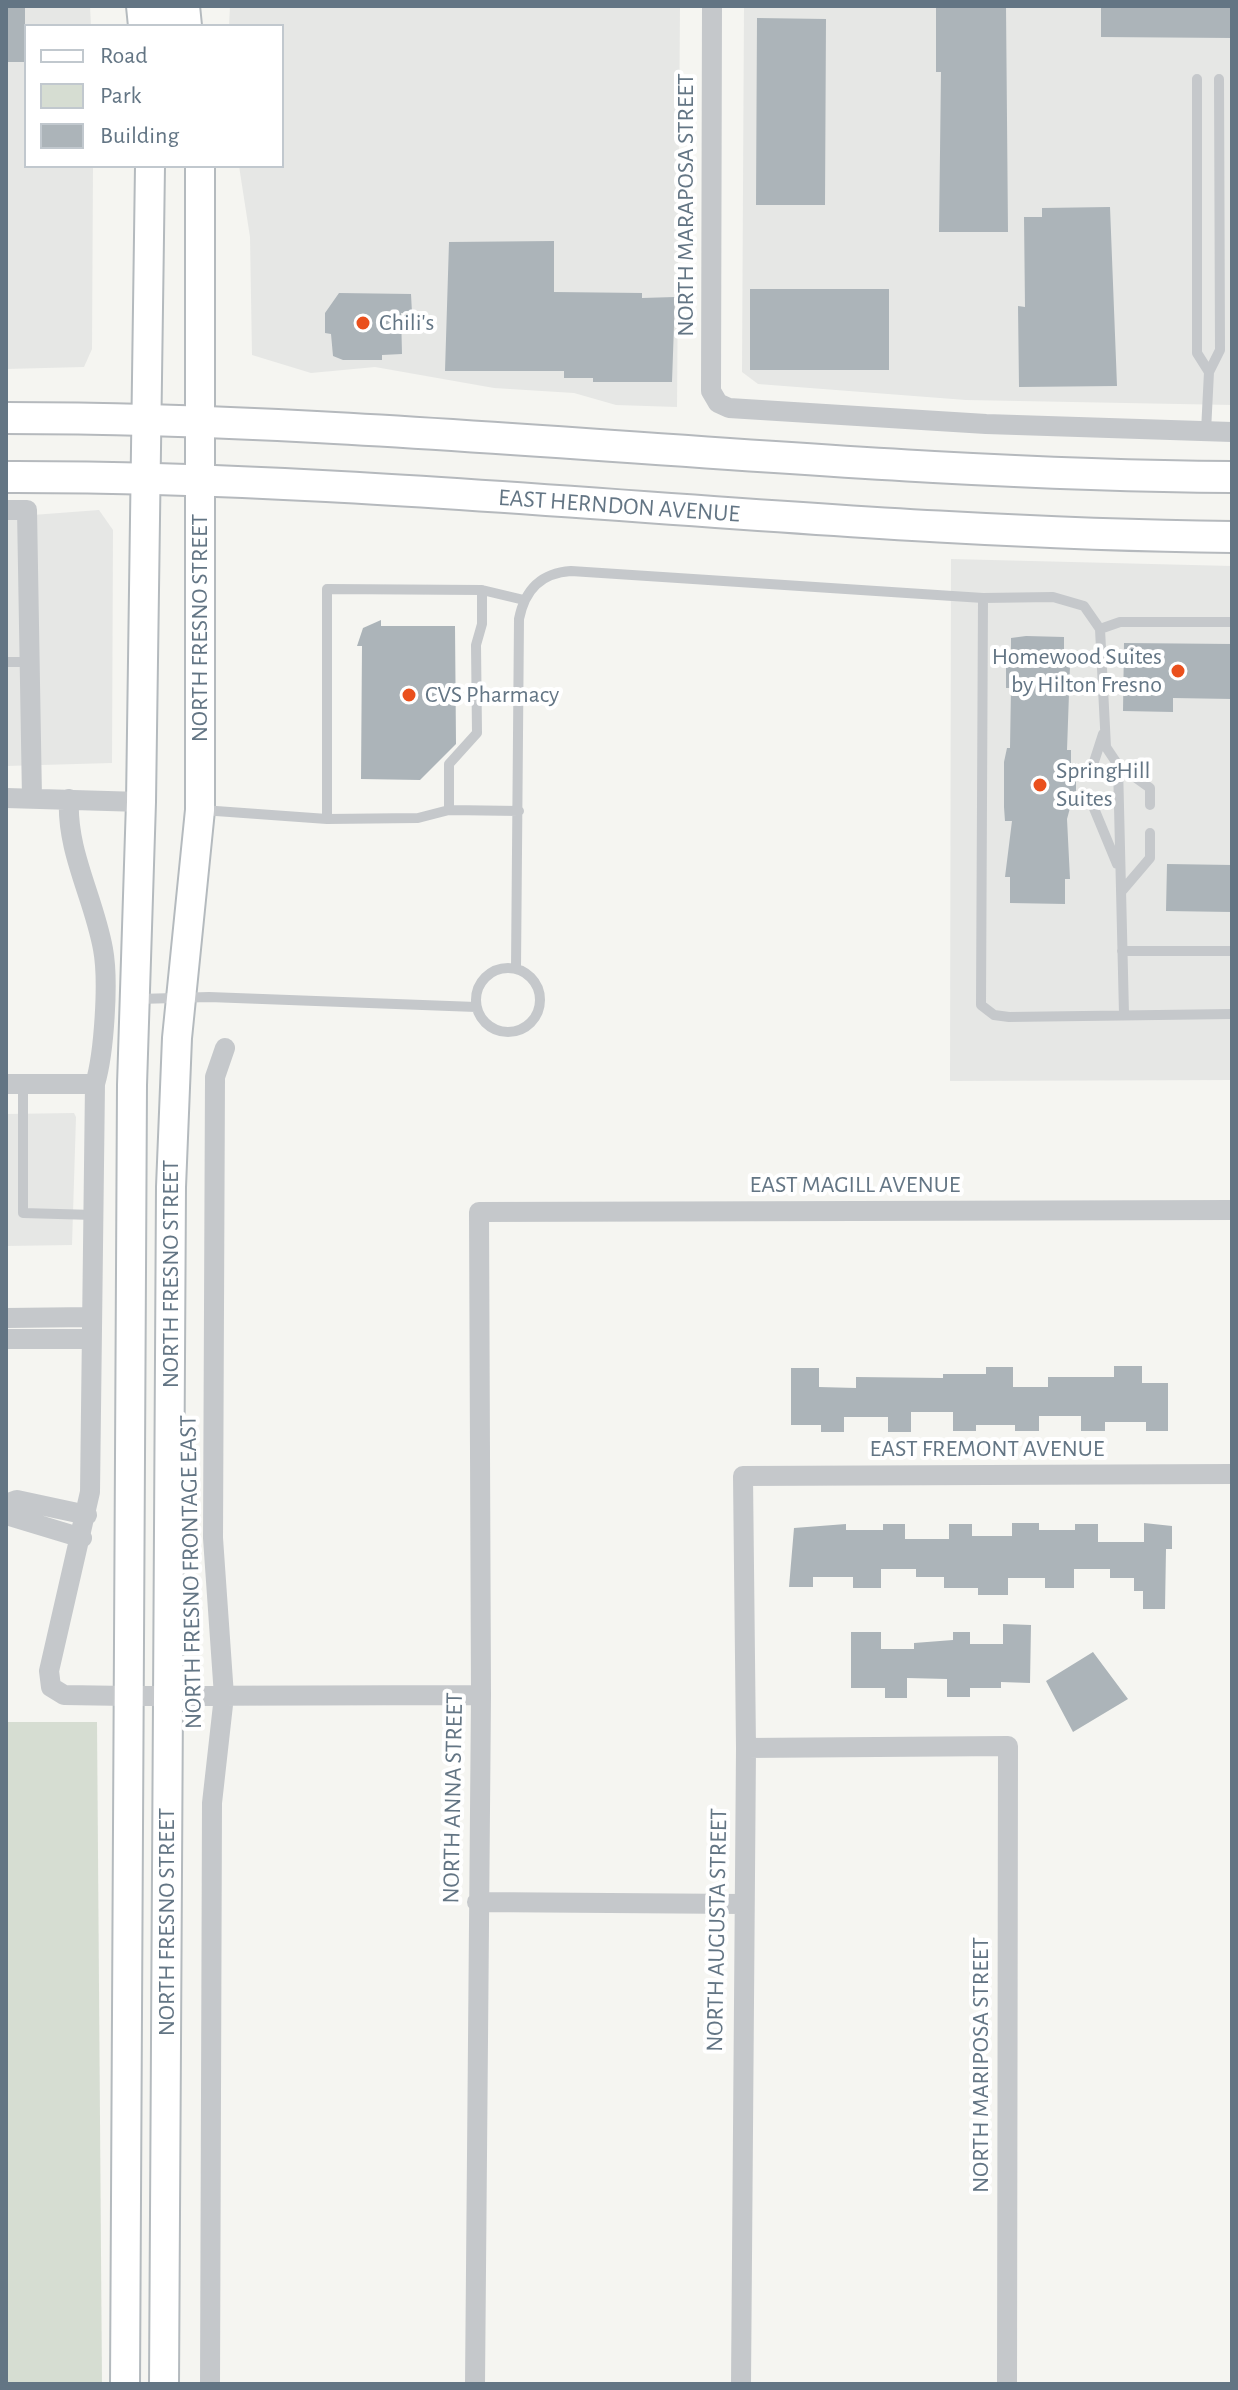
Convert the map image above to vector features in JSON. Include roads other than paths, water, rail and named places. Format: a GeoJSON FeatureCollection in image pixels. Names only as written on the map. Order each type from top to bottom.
{"type":"FeatureCollection","features":[{"type":"Feature","properties":{"kind":"main road","name":"NORTH FRESNO STREET"},"geometry":{"type":"LineString","coordinates":[[125,2384],[134,999],[141,802],[150,168]]}},
{"type":"Feature","properties":{"kind":"main road","name":"NORTH FRESNO STREET"},"geometry":{"type":"LineString","coordinates":[[164,2384],[171,1187],[173,1109],[200,810],[200,168]]}},
{"type":"Feature","properties":{"kind":"main road"},"geometry":{"type":"LineString","coordinates":[[6,418],[148,418],[952,468],[1232,477]]}},
{"type":"Feature","properties":{"kind":"main road","name":"EAST HERNDON AVENUE"},"geometry":{"type":"LineString","coordinates":[[6,477],[200,478],[893,525],[1232,537]]}},
{"type":"Feature","properties":{"kind":"street","name":"NORTH MARAPOSA STREET"},"geometry":{"type":"LineString","coordinates":[[712,6],[711,391],[718,403],[729,408],[955,422],[1206,431]]}},
{"type":"Feature","properties":{"kind":"street"},"geometry":{"type":"LineString","coordinates":[[1206,431],[1232,432]]}},
{"type":"Feature","properties":{"kind":"street"},"geometry":{"type":"LineString","coordinates":[[6,510],[27,510],[32,798]]}},
{"type":"Feature","properties":{"kind":"street"},"geometry":{"type":"LineString","coordinates":[[6,798],[141,802]]}},
{"type":"Feature","properties":{"kind":"street"},"geometry":{"type":"LineString","coordinates":[[69,799],[67,825],[104,951],[102,1061],[95,1084],[90,1492],[49,1680],[51,1687],[64,1695],[481,1695]]}},
{"type":"Feature","properties":{"kind":"street","name":"NORTH FRESNO FRONTAGE EAST"},"geometry":{"type":"LineString","coordinates":[[210,2384],[212,1803],[224,1696],[215,1595],[213,1522],[215,1077],[225,1048]]}},
{"type":"Feature","properties":{"kind":"street"},"geometry":{"type":"LineString","coordinates":[[14,1084],[95,1084]]}},
{"type":"Feature","properties":{"kind":"street","name":"EAST MAGILL AVENUE"},"geometry":{"type":"LineString","coordinates":[[479,1212],[1232,1210]]}},
{"type":"Feature","properties":{"kind":"street","name":"NORTH ANNA STREET"},"geometry":{"type":"LineString","coordinates":[[475,2384],[481,1695],[479,1212]]}},
{"type":"Feature","properties":{"kind":"street"},"geometry":{"type":"LineString","coordinates":[[6,1318],[92,1317]]}},
{"type":"Feature","properties":{"kind":"street"},"geometry":{"type":"LineString","coordinates":[[6,1339],[91,1339]]}},
{"type":"Feature","properties":{"kind":"street","name":"EAST FREMONT AVENUE"},"geometry":{"type":"LineString","coordinates":[[743,1476],[1232,1474]]}},
{"type":"Feature","properties":{"kind":"street","name":"NORTH AUGUSTA STREET"},"geometry":{"type":"LineString","coordinates":[[741,2384],[742,1904],[746,1748],[743,1476]]}},
{"type":"Feature","properties":{"kind":"street"},"geometry":{"type":"LineString","coordinates":[[6,1504],[17,1500],[87,1515]]}},
{"type":"Feature","properties":{"kind":"street"},"geometry":{"type":"LineString","coordinates":[[6,1515],[82,1538]]}},
{"type":"Feature","properties":{"kind":"street","name":"NORTH MARIPOSA STREET"},"geometry":{"type":"LineString","coordinates":[[746,1748],[1008,1746],[1007,2384]]}},
{"type":"Feature","properties":{"kind":"street"},"geometry":{"type":"LineString","coordinates":[[477,1902],[742,1904]]}},
{"type":"Feature","properties":{"kind":"lane"},"geometry":{"type":"LineString","coordinates":[[1197,79],[1197,353],[1209,372]]}},
{"type":"Feature","properties":{"kind":"lane"},"geometry":{"type":"LineString","coordinates":[[1206,431],[1209,372],[1220,350],[1219,79]]}},
{"type":"Feature","properties":{"kind":"lane"},"geometry":{"type":"LineString","coordinates":[[516,968],[519,619],[524,600],[538,581],[558,572],[983,598],[1053,597],[1077,601],[1100,629],[1106,747],[1118,765],[1150,788],[1150,805]]}},
{"type":"Feature","properties":{"kind":"lane"},"geometry":{"type":"LineString","coordinates":[[327,819],[327,589],[482,590],[524,600]]}},
{"type":"Feature","properties":{"kind":"lane"},"geometry":{"type":"LineString","coordinates":[[449,810],[449,764],[477,733],[476,645],[482,624],[482,590]]}},
{"type":"Feature","properties":{"kind":"lane"},"geometry":{"type":"LineString","coordinates":[[983,598],[981,1005],[994,1015],[1009,1017],[1232,1014]]}},
{"type":"Feature","properties":{"kind":"lane"},"geometry":{"type":"LineString","coordinates":[[1100,629],[1120,622],[1232,622]]}},
{"type":"Feature","properties":{"kind":"lane"},"geometry":{"type":"LineString","coordinates":[[6,662],[30,662]]}},
{"type":"Feature","properties":{"kind":"lane"},"geometry":{"type":"LineString","coordinates":[[1093,765],[1105,729]]}},
{"type":"Feature","properties":{"kind":"lane"},"geometry":{"type":"LineString","coordinates":[[1118,765],[1124,1014]]}},
{"type":"Feature","properties":{"kind":"lane"},"geometry":{"type":"LineString","coordinates":[[1093,806],[1121,872]]}},
{"type":"Feature","properties":{"kind":"lane"},"geometry":{"type":"LineString","coordinates":[[200,810],[327,819],[418,818],[449,810],[519,811]]}},
{"type":"Feature","properties":{"kind":"lane"},"geometry":{"type":"LineString","coordinates":[[1121,892],[1150,858],[1150,833]]}},
{"type":"Feature","properties":{"kind":"lane"},"geometry":{"type":"LineString","coordinates":[[1122,951],[1232,951]]}},
{"type":"Feature","properties":{"kind":"lane"},"geometry":{"type":"LineString","coordinates":[[505,967],[516,968],[533,978],[541,996],[537,1015],[523,1029],[504,1032],[486,1024],[476,1007],[479,986],[485,977],[505,967]]}},
{"type":"Feature","properties":{"kind":"lane"},"geometry":{"type":"LineString","coordinates":[[134,999],[476,1007]]}},
{"type":"Feature","properties":{"kind":"lane"},"geometry":{"type":"LineString","coordinates":[[14,1084],[23,1213],[94,1215]]}},
{"type":"Feature","properties":{"kind":"place","name":"Chili's"},"geometry":{"type":"Point","coordinates":[363,323]}},
{"type":"Feature","properties":{"kind":"place","name":"Homewood Suites by Hilton Fresno"},"geometry":{"type":"Point","coordinates":[1178,671]}},
{"type":"Feature","properties":{"kind":"place","name":"CVS Pharmacy"},"geometry":{"type":"Point","coordinates":[409,695]}},
{"type":"Feature","properties":{"kind":"place","name":"SpringHill Suites"},"geometry":{"type":"Point","coordinates":[1040,785]}}]}
